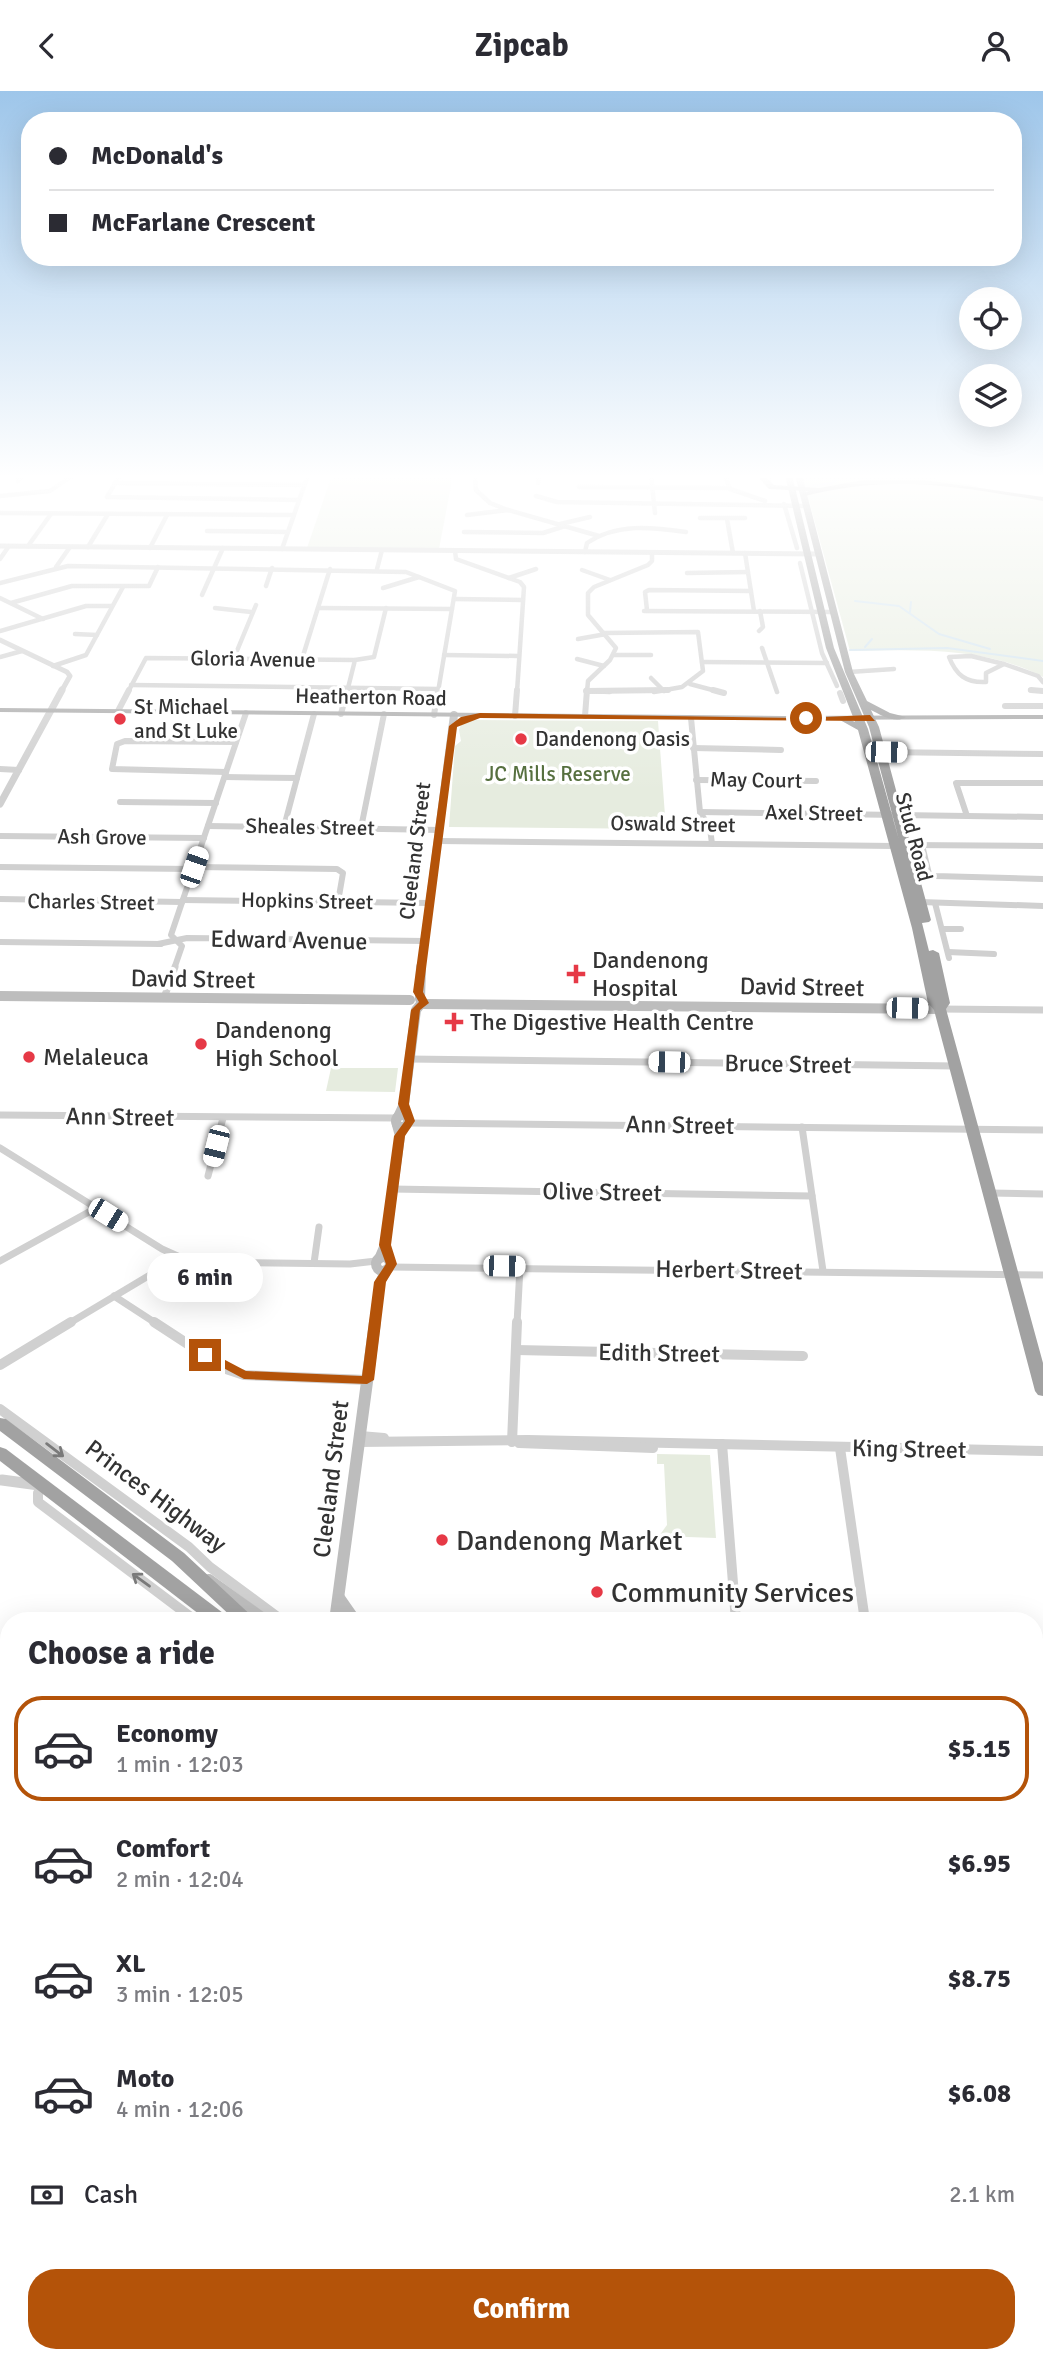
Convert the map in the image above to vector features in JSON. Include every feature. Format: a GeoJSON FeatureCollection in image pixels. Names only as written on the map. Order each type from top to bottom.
{"type":"FeatureCollection","features":[{"type":"Feature","properties":{"kind":"highway","name":"Stud Road"},"geometry":{"type":"LineString","coordinates":[[812,581],[817,612],[844,697],[865,720],[880,752],[899,816],[900,846],[934,1003],[940,1009],[1043,1391]]}},
{"type":"Feature","properties":{"kind":"highway","name":"Stud Road"},"geometry":{"type":"LineString","coordinates":[[826,581],[849,672],[865,703],[865,720],[886,814],[920,902],[941,981],[944,1003],[940,1009]]}},
{"type":"Feature","properties":{"kind":"highway"},"geometry":{"type":"LineString","coordinates":[[865,703],[888,716],[900,719]]}},
{"type":"Feature","properties":{"kind":"highway"},"geometry":{"type":"LineString","coordinates":[[843,719],[900,719]]}},
{"type":"Feature","properties":{"kind":"highway"},"geometry":{"type":"LineString","coordinates":[[843,719],[865,720]]}},
{"type":"Feature","properties":{"kind":"highway","name":"Princes Highway"},"geometry":{"type":"LineString","coordinates":[[0,1423],[148,1534],[201,1576],[239,1612]]}},
{"type":"Feature","properties":{"kind":"highway"},"geometry":{"type":"LineString","coordinates":[[13,1464],[19,1452],[15,1434]]}},
{"type":"Feature","properties":{"kind":"highway"},"geometry":{"type":"LineString","coordinates":[[0,1453],[209,1612]]}},
{"type":"Feature","properties":{"kind":"highway"},"geometry":{"type":"LineString","coordinates":[[40,1483],[40,1466],[53,1463]]}},
{"type":"Feature","properties":{"kind":"highway"},"geometry":{"type":"LineString","coordinates":[[135,1554],[149,1549],[148,1534]]}},
{"type":"Feature","properties":{"kind":"main road","name":"Heatherton Road"},"geometry":{"type":"LineString","coordinates":[[0,711],[843,719]]}},
{"type":"Feature","properties":{"kind":"main road","name":"Cleeland Street"},"geometry":{"type":"LineString","coordinates":[[336,1612],[454,715]]}},
{"type":"Feature","properties":{"kind":"main road"},"geometry":{"type":"LineString","coordinates":[[453,726],[463,719],[480,715]]}},
{"type":"Feature","properties":{"kind":"main road"},"geometry":{"type":"LineString","coordinates":[[900,719],[1042,720]]}},
{"type":"Feature","properties":{"kind":"main road","name":"David Street"},"geometry":{"type":"LineString","coordinates":[[0,996],[940,1009]]}},
{"type":"Feature","properties":{"kind":"main road"},"geometry":{"type":"LineString","coordinates":[[201,1576],[253,1612]]}},
{"type":"Feature","properties":{"kind":"main road"},"geometry":{"type":"LineString","coordinates":[[338,1598],[348,1612]]}},
{"type":"Feature","properties":{"kind":"street"},"geometry":{"type":"LineString","coordinates":[[11,603],[72,586],[149,586],[151,581]]}},
{"type":"Feature","properties":{"kind":"street"},"geometry":{"type":"LineString","coordinates":[[202,595],[208,581]]}},
{"type":"Feature","properties":{"kind":"street"},"geometry":{"type":"LineString","coordinates":[[266,586],[268,581]]}},
{"type":"Feature","properties":{"kind":"street"},"geometry":{"type":"LineString","coordinates":[[302,659],[326,581]]}},
{"type":"Feature","properties":{"kind":"street"},"geometry":{"type":"LineString","coordinates":[[383,588],[404,581]]}},
{"type":"Feature","properties":{"kind":"street"},"geometry":{"type":"LineString","coordinates":[[431,581],[454,590],[434,715]]}},
{"type":"Feature","properties":{"kind":"street"},"geometry":{"type":"LineString","coordinates":[[512,716],[523,600],[523,584],[516,581]]}},
{"type":"Feature","properties":{"kind":"street"},"geometry":{"type":"LineString","coordinates":[[585,716],[588,681],[614,655],[614,642],[588,615],[588,593],[608,581]]}},
{"type":"Feature","properties":{"kind":"street"},"geometry":{"type":"LineString","coordinates":[[749,581],[763,627],[760,631]]}},
{"type":"Feature","properties":{"kind":"street","name":"Stud Road"},"geometry":{"type":"LineString","coordinates":[[806,581],[817,612],[827,663],[837,685]]}},
{"type":"Feature","properties":{"kind":"street"},"geometry":{"type":"LineString","coordinates":[[55,667],[84,656],[123,587]]}},
{"type":"Feature","properties":{"kind":"street"},"geometry":{"type":"LineString","coordinates":[[751,591],[649,590],[645,592],[646,610],[833,612]]}},
{"type":"Feature","properties":{"kind":"street"},"geometry":{"type":"LineString","coordinates":[[0,598],[43,619]]}},
{"type":"Feature","properties":{"kind":"street"},"geometry":{"type":"LineString","coordinates":[[454,599],[523,600]]}},
{"type":"Feature","properties":{"kind":"street"},"geometry":{"type":"LineString","coordinates":[[234,658],[256,604]]}},
{"type":"Feature","properties":{"kind":"street"},"geometry":{"type":"LineString","coordinates":[[1,631],[86,606],[112,606]]}},
{"type":"Feature","properties":{"kind":"street"},"geometry":{"type":"LineString","coordinates":[[215,608],[251,612]]}},
{"type":"Feature","properties":{"kind":"street"},"geometry":{"type":"LineString","coordinates":[[318,608],[452,609]]}},
{"type":"Feature","properties":{"kind":"street"},"geometry":{"type":"LineString","coordinates":[[341,714],[355,660],[374,657],[386,608]]}},
{"type":"Feature","properties":{"kind":"street"},"geometry":{"type":"LineString","coordinates":[[578,639],[605,633],[698,632],[702,674],[690,684],[664,691],[586,691]]}},
{"type":"Feature","properties":{"kind":"street"},"geometry":{"type":"LineString","coordinates":[[75,634],[97,635]]}},
{"type":"Feature","properties":{"kind":"street"},"geometry":{"type":"LineString","coordinates":[[0,640],[55,667],[66,676],[64,685],[0,804]]}},
{"type":"Feature","properties":{"kind":"street"},"geometry":{"type":"LineString","coordinates":[[762,649],[777,692]]}},
{"type":"Feature","properties":{"kind":"street"},"geometry":{"type":"LineString","coordinates":[[0,657],[22,651]]}},
{"type":"Feature","properties":{"kind":"street"},"geometry":{"type":"LineString","coordinates":[[444,655],[518,656]]}},
{"type":"Feature","properties":{"kind":"street"},"geometry":{"type":"LineString","coordinates":[[614,655],[651,655]]}},
{"type":"Feature","properties":{"kind":"street"},"geometry":{"type":"LineString","coordinates":[[1004,664],[986,673],[986,682],[967,682],[961,679],[949,657],[961,655],[1004,664],[1034,674],[1043,682]]}},
{"type":"Feature","properties":{"kind":"street","name":"Gloria Avenue"},"geometry":{"type":"LineString","coordinates":[[131,685],[143,660],[150,658],[355,660]]}},
{"type":"Feature","properties":{"kind":"street"},"geometry":{"type":"LineString","coordinates":[[577,659],[604,666]]}},
{"type":"Feature","properties":{"kind":"street"},"geometry":{"type":"LineString","coordinates":[[702,662],[827,663]]}},
{"type":"Feature","properties":{"kind":"street"},"geometry":{"type":"LineString","coordinates":[[849,672],[894,670]]}},
{"type":"Feature","properties":{"kind":"street"},"geometry":{"type":"LineString","coordinates":[[651,678],[664,691]]}},
{"type":"Feature","properties":{"kind":"street"},"geometry":{"type":"LineString","coordinates":[[690,684],[723,693]]}},
{"type":"Feature","properties":{"kind":"street"},"geometry":{"type":"LineString","coordinates":[[118,712],[131,685],[439,689]]}},
{"type":"Feature","properties":{"kind":"street"},"geometry":{"type":"LineString","coordinates":[[1030,690],[1043,691]]}},
{"type":"Feature","properties":{"kind":"street"},"geometry":{"type":"LineString","coordinates":[[1005,706],[1043,706]]}},
{"type":"Feature","properties":{"kind":"street"},"geometry":{"type":"LineString","coordinates":[[164,998],[182,946],[171,935],[246,713]]}},
{"type":"Feature","properties":{"kind":"street"},"geometry":{"type":"LineString","coordinates":[[284,827],[314,714]]}},
{"type":"Feature","properties":{"kind":"street"},"geometry":{"type":"LineString","coordinates":[[361,828],[384,714]]}},
{"type":"Feature","properties":{"kind":"street"},"geometry":{"type":"LineString","coordinates":[[687,718],[691,728],[700,812],[710,828],[712,844]]}},
{"type":"Feature","properties":{"kind":"street"},"geometry":{"type":"LineString","coordinates":[[236,742],[142,741],[117,744],[112,769],[298,778]]}},
{"type":"Feature","properties":{"kind":"street"},"geometry":{"type":"LineString","coordinates":[[693,748],[781,750]]}},
{"type":"Feature","properties":{"kind":"street"},"geometry":{"type":"LineString","coordinates":[[880,752],[1043,754]]}},
{"type":"Feature","properties":{"kind":"street"},"geometry":{"type":"LineString","coordinates":[[0,769],[19,769]]}},
{"type":"Feature","properties":{"kind":"street","name":"May Court"},"geometry":{"type":"LineString","coordinates":[[696,780],[816,781]]}},
{"type":"Feature","properties":{"kind":"street"},"geometry":{"type":"LineString","coordinates":[[967,816],[956,783],[1043,783]]}},
{"type":"Feature","properties":{"kind":"street"},"geometry":{"type":"LineString","coordinates":[[120,802],[216,803]]}},
{"type":"Feature","properties":{"kind":"street","name":"Axel Street"},"geometry":{"type":"LineString","coordinates":[[700,812],[1043,817]]}},
{"type":"Feature","properties":{"kind":"street","name":"Sheales Street"},"geometry":{"type":"LineString","coordinates":[[208,826],[440,829]]}},
{"type":"Feature","properties":{"kind":"street","name":"Ash Grove"},"geometry":{"type":"LineString","coordinates":[[0,836],[204,838]]}},
{"type":"Feature","properties":{"kind":"street","name":"Oswald Street"},"geometry":{"type":"LineString","coordinates":[[439,841],[1043,846]]}},
{"type":"Feature","properties":{"kind":"street"},"geometry":{"type":"LineString","coordinates":[[922,845],[929,874],[935,876],[1043,879]]}},
{"type":"Feature","properties":{"kind":"street"},"geometry":{"type":"LineString","coordinates":[[0,867],[337,869],[343,873],[338,902]]}},
{"type":"Feature","properties":{"kind":"street","name":"Charles Street"},"geometry":{"type":"LineString","coordinates":[[0,899],[183,901]]}},
{"type":"Feature","properties":{"kind":"street","name":"Hopkins Street"},"geometry":{"type":"LineString","coordinates":[[183,901],[430,903]]}},
{"type":"Feature","properties":{"kind":"street"},"geometry":{"type":"LineString","coordinates":[[920,902],[1043,906]]}},
{"type":"Feature","properties":{"kind":"street"},"geometry":{"type":"LineString","coordinates":[[935,903],[949,955],[994,954]]}},
{"type":"Feature","properties":{"kind":"street"},"geometry":{"type":"LineString","coordinates":[[942,929],[961,929]]}},
{"type":"Feature","properties":{"kind":"street","name":"Edward Avenue"},"geometry":{"type":"LineString","coordinates":[[0,942],[158,944],[195,939],[425,941]]}},
{"type":"Feature","properties":{"kind":"street","name":"David Street"},"geometry":{"type":"LineString","coordinates":[[940,1009],[1043,1010]]}},
{"type":"Feature","properties":{"kind":"street","name":"Bruce Street"},"geometry":{"type":"LineString","coordinates":[[409,1059],[956,1066]]}},
{"type":"Feature","properties":{"kind":"street","name":"Ann Street"},"geometry":{"type":"LineString","coordinates":[[0,1115],[1043,1130]]}},
{"type":"Feature","properties":{"kind":"street"},"geometry":{"type":"LineString","coordinates":[[208,1176],[223,1118]]}},
{"type":"Feature","properties":{"kind":"street"},"geometry":{"type":"LineString","coordinates":[[802,1127],[823,1271]]}},
{"type":"Feature","properties":{"kind":"street"},"geometry":{"type":"LineString","coordinates":[[0,1148],[176,1258],[0,1365]]}},
{"type":"Feature","properties":{"kind":"street","name":"Olive Street"},"geometry":{"type":"LineString","coordinates":[[392,1189],[812,1196]]}},
{"type":"Feature","properties":{"kind":"street"},"geometry":{"type":"LineString","coordinates":[[991,1193],[1043,1194]]}},
{"type":"Feature","properties":{"kind":"street"},"geometry":{"type":"LineString","coordinates":[[0,1261],[96,1208]]}},
{"type":"Feature","properties":{"kind":"street"},"geometry":{"type":"LineString","coordinates":[[314,1263],[319,1227]]}},
{"type":"Feature","properties":{"kind":"street","name":"Herbert Street"},"geometry":{"type":"LineString","coordinates":[[176,1258],[202,1261],[350,1264],[1043,1275]]}},
{"type":"Feature","properties":{"kind":"street"},"geometry":{"type":"LineString","coordinates":[[512,1442],[520,1266]]}},
{"type":"Feature","properties":{"kind":"street"},"geometry":{"type":"LineString","coordinates":[[114,1296],[226,1369],[244,1375],[367,1380]]}},
{"type":"Feature","properties":{"kind":"street","name":"Edith Street"},"geometry":{"type":"LineString","coordinates":[[516,1350],[803,1356]]}},
{"type":"Feature","properties":{"kind":"street","name":"Princes Highway"},"geometry":{"type":"LineString","coordinates":[[0,1409],[189,1547],[210,1567],[271,1612]]}},
{"type":"Feature","properties":{"kind":"street","name":"King Street"},"geometry":{"type":"LineString","coordinates":[[360,1439],[512,1442],[529,1446],[1043,1451]]}},
{"type":"Feature","properties":{"kind":"street"},"geometry":{"type":"LineString","coordinates":[[722,1447],[735,1612]]}},
{"type":"Feature","properties":{"kind":"street"},"geometry":{"type":"LineString","coordinates":[[840,1448],[864,1612]]}},
{"type":"Feature","properties":{"kind":"street"},"geometry":{"type":"LineString","coordinates":[[1,1482],[13,1464]]}},
{"type":"Feature","properties":{"kind":"street"},"geometry":{"type":"LineString","coordinates":[[1,1482],[40,1483],[38,1502],[184,1612]]}},
{"type":"Feature","properties":{"kind":"green space"},"geometry":{"type":"Polygon","coordinates":[[[831,581],[1043,581],[1043,677],[1021,667],[973,655],[924,651],[850,651],[831,581]]]}},
{"type":"Feature","properties":{"kind":"green space","name":"JC Mills Reserve"},"geometry":{"type":"Polygon","coordinates":[[[658,721],[666,829],[449,827],[455,746],[461,741],[459,730],[462,722],[658,721]]]}},
{"type":"Feature","properties":{"kind":"green space"},"geometry":{"type":"Polygon","coordinates":[[[331,1068],[398,1068],[395,1092],[326,1091],[331,1068]]]}},
{"type":"Feature","properties":{"kind":"green space"},"geometry":{"type":"Polygon","coordinates":[[[657,1454],[710,1455],[716,1538],[659,1536],[667,1525],[664,1464],[657,1464],[657,1454]]]}},
{"type":"Feature","properties":{"kind":"waterway"},"geometry":{"type":"LineString","coordinates":[[855,601],[899,606],[939,634],[990,649]]}},
{"type":"Feature","properties":{"kind":"waterway"},"geometry":{"type":"LineString","coordinates":[[910,612],[911,602]]}},
{"type":"Feature","properties":{"kind":"waterway"},"geometry":{"type":"LineString","coordinates":[[865,647],[872,639]]}},
{"type":"Feature","properties":{"kind":"waterway"},"geometry":{"type":"LineString","coordinates":[[850,650],[947,648],[1043,661]]}},
{"type":"Feature","properties":{"kind":"place","name":"St Michael and St Luke"},"geometry":{"type":"Point","coordinates":[120,719]}},
{"type":"Feature","properties":{"kind":"place","name":"Dandenong Oasis"},"geometry":{"type":"Point","coordinates":[521,739]}},
{"type":"Feature","properties":{"kind":"place","name":"Dandenong Hospital"},"geometry":{"type":"Point","coordinates":[576,974]}},
{"type":"Feature","properties":{"kind":"place","name":"The Digestive Health Centre"},"geometry":{"type":"Point","coordinates":[454,1022]}},
{"type":"Feature","properties":{"kind":"place","name":"Dandenong High School"},"geometry":{"type":"Point","coordinates":[201,1044]}},
{"type":"Feature","properties":{"kind":"place","name":"Melaleuca"},"geometry":{"type":"Point","coordinates":[29,1057]}},
{"type":"Feature","properties":{"kind":"place","name":"Dandenong Market"},"geometry":{"type":"Point","coordinates":[442,1540]}},
{"type":"Feature","properties":{"kind":"place","name":"Community Services"},"geometry":{"type":"Point","coordinates":[597,1592]}},
{"type":"Feature","properties":{"kind":"route"},"geometry":{"type":"LineString","coordinates":[[205,1355],[226,1369],[244,1375],[265,1378],[367,1380],[380,1282],[392,1264],[385,1245],[400,1136],[410,1121],[406,1117],[404,1104],[416,1010],[424,1003],[418,992],[453,726],[463,719],[480,715],[872,721],[870,717],[806,718]]}}]}
